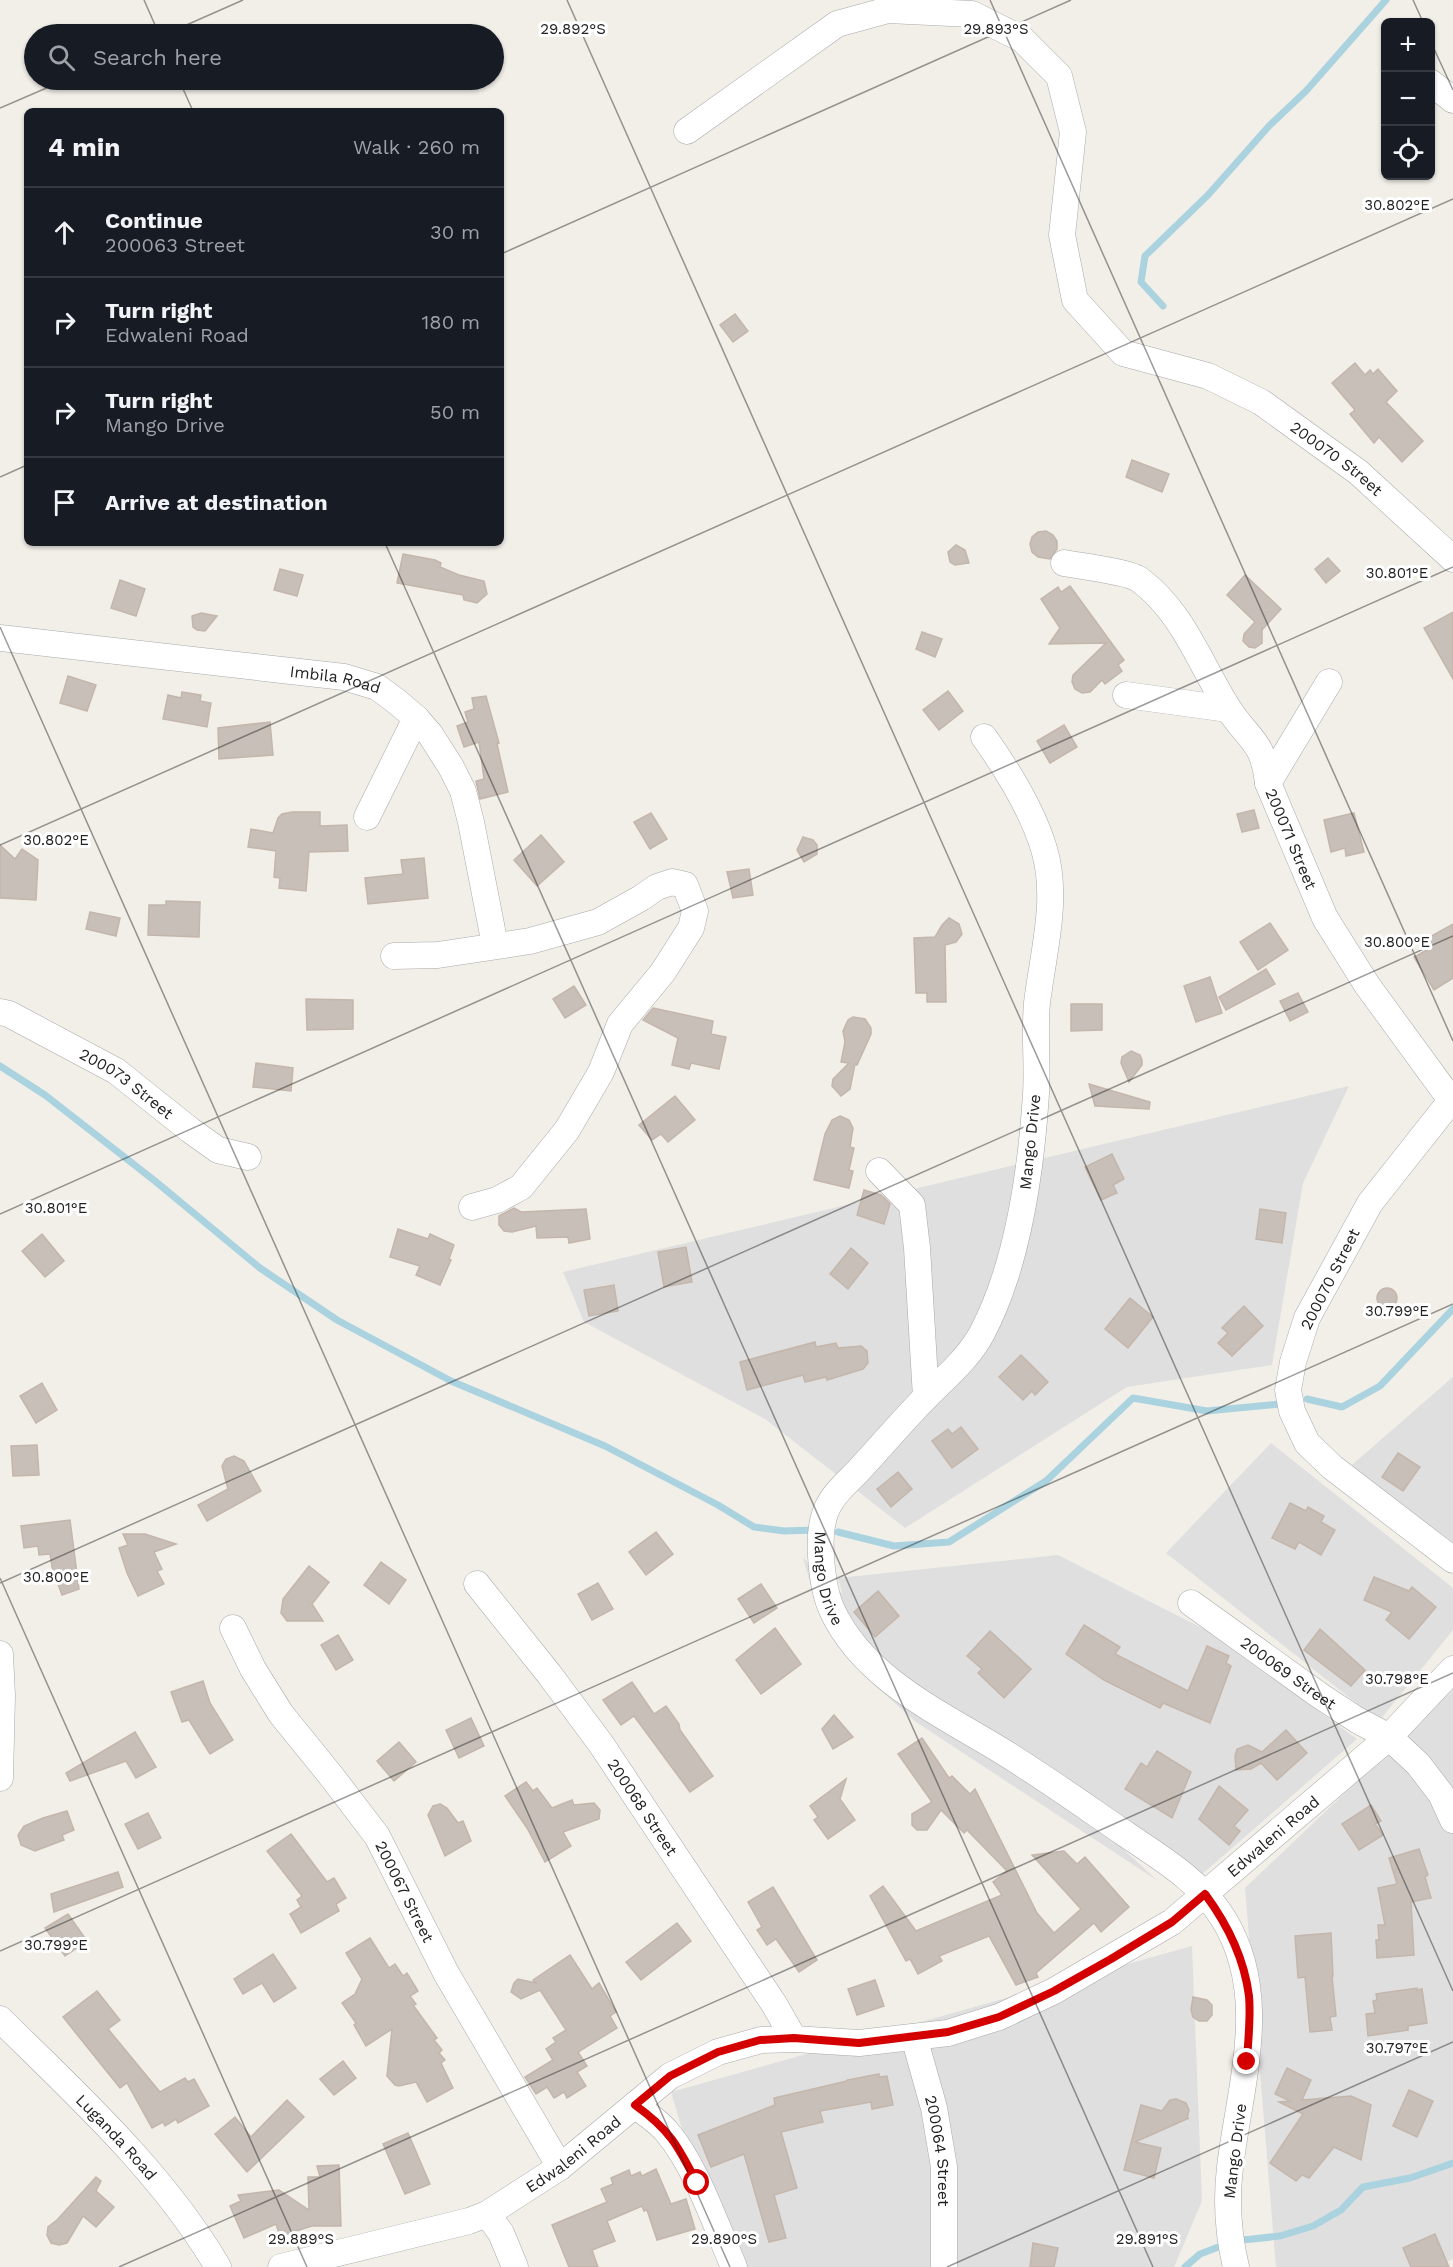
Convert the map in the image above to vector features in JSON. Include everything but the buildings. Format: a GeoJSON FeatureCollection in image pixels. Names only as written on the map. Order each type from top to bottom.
{"type":"FeatureCollection","features":[{"type":"Feature","properties":{"kind":"street","name":"200070 Street"},"geometry":{"type":"LineString","coordinates":[[687,131],[837,24],[888,10],[972,14],[1022,39],[1059,76],[1073,132],[1062,236],[1075,300],[1123,353],[1208,376],[1261,402],[1358,472],[1453,559]]}},
{"type":"Feature","properties":{"kind":"street"},"geometry":{"type":"LineString","coordinates":[[1435,85],[1453,100]]}},
{"type":"Feature","properties":{"kind":"street","name":"200071 Street"},"geometry":{"type":"LineString","coordinates":[[1064,563],[1138,578],[1164,603],[1186,631],[1228,709],[1256,741],[1266,762],[1268,783],[1325,918],[1367,985],[1452,1099]]}},
{"type":"Feature","properties":{"kind":"street","name":"Imbila Road"},"geometry":{"type":"LineString","coordinates":[[0,638],[344,677],[377,687],[416,718],[430,734],[463,791],[495,945]]}},
{"type":"Feature","properties":{"kind":"street"},"geometry":{"type":"LineString","coordinates":[[1268,783],[1329,682]]}},
{"type":"Feature","properties":{"kind":"street"},"geometry":{"type":"LineString","coordinates":[[1126,695],[1228,709]]}},
{"type":"Feature","properties":{"kind":"street"},"geometry":{"type":"LineString","coordinates":[[367,818],[416,718]]}},
{"type":"Feature","properties":{"kind":"street","name":"Mango Drive"},"geometry":{"type":"LineString","coordinates":[[984,737],[1005,767],[1045,850],[1051,894],[1036,1008],[1036,1093],[1026,1189],[1004,1284],[981,1335],[961,1364],[926,1397],[830,1503],[822,1528],[821,1557],[830,1606],[846,1635],[872,1665],[918,1700],[1008,1755],[1167,1861],[1205,1894],[1223,1918],[1241,1955],[1249,1997],[1247,2062],[1230,2168],[1228,2207],[1231,2247],[1236,2267]]}},
{"type":"Feature","properties":{"kind":"street"},"geometry":{"type":"LineString","coordinates":[[394,956],[438,955],[530,941],[589,926],[657,887],[672,882],[685,885],[695,910],[691,928],[663,972],[620,1024],[601,1072],[567,1130],[521,1186],[497,1200],[472,1207]]}},
{"type":"Feature","properties":{"kind":"street","name":"200073 Street"},"geometry":{"type":"LineString","coordinates":[[0,1012],[9,1014],[116,1071],[218,1150],[248,1157]]}},
{"type":"Feature","properties":{"kind":"street","name":"200070 Street"},"geometry":{"type":"LineString","coordinates":[[1452,1099],[1370,1203],[1307,1318],[1293,1362],[1288,1390],[1292,1411],[1307,1443],[1332,1467],[1453,1560]]}},
{"type":"Feature","properties":{"kind":"street"},"geometry":{"type":"LineString","coordinates":[[879,1172],[912,1205],[917,1248],[926,1397]]}},
{"type":"Feature","properties":{"kind":"street","name":"200068 Street"},"geometry":{"type":"LineString","coordinates":[[477,1584],[601,1744],[774,2004],[794,2038]]}},
{"type":"Feature","properties":{"kind":"street","name":"200069 Street"},"geometry":{"type":"LineString","coordinates":[[1191,1603],[1319,1695],[1357,1720],[1389,1737],[1418,1764],[1441,1794],[1453,1820]]}},
{"type":"Feature","properties":{"kind":"street","name":"200067 Street"},"geometry":{"type":"LineString","coordinates":[[233,1628],[253,1669],[281,1714],[377,1836],[446,1973],[560,2167]]}},
{"type":"Feature","properties":{"kind":"street"},"geometry":{"type":"LineString","coordinates":[[0,1654],[2,1696],[0,1778]]}},
{"type":"Feature","properties":{"kind":"street","name":"Edwaleni Road"},"geometry":{"type":"LineString","coordinates":[[281,2267],[469,2221],[487,2214],[560,2167],[670,2076],[718,2052],[760,2040],[794,2038],[859,2043],[948,2032],[999,2017],[1054,1991],[1172,1922],[1389,1737],[1453,1669]]}},
{"type":"Feature","properties":{"kind":"street","name":"Luganda Road"},"geometry":{"type":"LineString","coordinates":[[0,2019],[145,2166],[197,2232],[218,2267]]}},
{"type":"Feature","properties":{"kind":"street","name":"200064 Street"},"geometry":{"type":"LineString","coordinates":[[914,2037],[933,2108],[944,2167],[944,2267]]}},
{"type":"Feature","properties":{"kind":"street"},"geometry":{"type":"LineString","coordinates":[[635,2105],[658,2122],[684,2157],[734,2267]]}},
{"type":"Feature","properties":{"kind":"street"},"geometry":{"type":"LineString","coordinates":[[487,2214],[501,2233],[514,2267]]}},
{"type":"Feature","properties":{"kind":"shaded area"},"geometry":{"type":"Polygon","coordinates":[[[1349,1086],[1303,1183],[1272,1365],[1127,1387],[905,1528],[765,1419],[584,1322],[563,1272],[1349,1086]]]}},
{"type":"Feature","properties":{"kind":"shaded area"},"geometry":{"type":"Polygon","coordinates":[[[1453,1377],[1453,1546],[1345,1471],[1453,1377]]]}},
{"type":"Feature","properties":{"kind":"shaded area"},"geometry":{"type":"Polygon","coordinates":[[[1271,1443],[1453,1588],[1453,1630],[1379,1721],[1166,1553],[1271,1443]]]}},
{"type":"Feature","properties":{"kind":"shaded area"},"geometry":{"type":"Polygon","coordinates":[[[1058,1555],[1206,1630],[1357,1739],[1200,1876],[1003,1739],[1158,1881],[916,1722],[869,1680],[834,1640],[815,1599],[803,1558],[842,1593],[838,1578],[1058,1555]]]}},
{"type":"Feature","properties":{"kind":"shaded area"},"geometry":{"type":"Polygon","coordinates":[[[1453,1690],[1453,2259],[1435,2267],[1276,2267],[1245,1888],[1453,1690]]]}},
{"type":"Feature","properties":{"kind":"shaded area"},"geometry":{"type":"Polygon","coordinates":[[[1192,1946],[1202,2201],[1174,2267],[723,2267],[671,2092],[1192,1946]]]}},
{"type":"Feature","properties":{"kind":"waterway"},"geometry":{"type":"LineString","coordinates":[[1163,306],[1141,282],[1145,256],[1208,195],[1269,126],[1306,91],[1386,0]]}},
{"type":"Feature","properties":{"kind":"waterway"},"geometry":{"type":"LineString","coordinates":[[0,1066],[45,1095],[155,1181],[260,1268],[337,1320],[451,1381],[605,1446],[718,1505],[754,1527],[784,1531],[816,1530]]}},
{"type":"Feature","properties":{"kind":"waterway"},"geometry":{"type":"LineString","coordinates":[[1307,1399],[1342,1407],[1380,1386],[1453,1309]]}},
{"type":"Feature","properties":{"kind":"waterway"},"geometry":{"type":"LineString","coordinates":[[838,1532],[894,1546],[949,1542],[1046,1481],[1133,1398],[1207,1411],[1280,1404]]}},
{"type":"Feature","properties":{"kind":"waterway"},"geometry":{"type":"LineString","coordinates":[[1243,2240],[1280,2236],[1313,2226],[1341,2210],[1363,2187],[1410,2178],[1453,2163]]}},
{"type":"Feature","properties":{"kind":"waterway"},"geometry":{"type":"LineString","coordinates":[[1185,2267],[1200,2254],[1221,2246]]}},
{"type":"Feature","properties":{"kind":"route"},"geometry":{"type":"LineString","coordinates":[[697,2183],[669,2134],[658,2122],[635,2105],[670,2076],[718,2052],[760,2040],[794,2038],[859,2043],[948,2032],[999,2017],[1054,1991],[1111,1959],[1172,1922],[1205,1894],[1223,1918],[1241,1955],[1249,1997],[1247,2062]]}}]}
